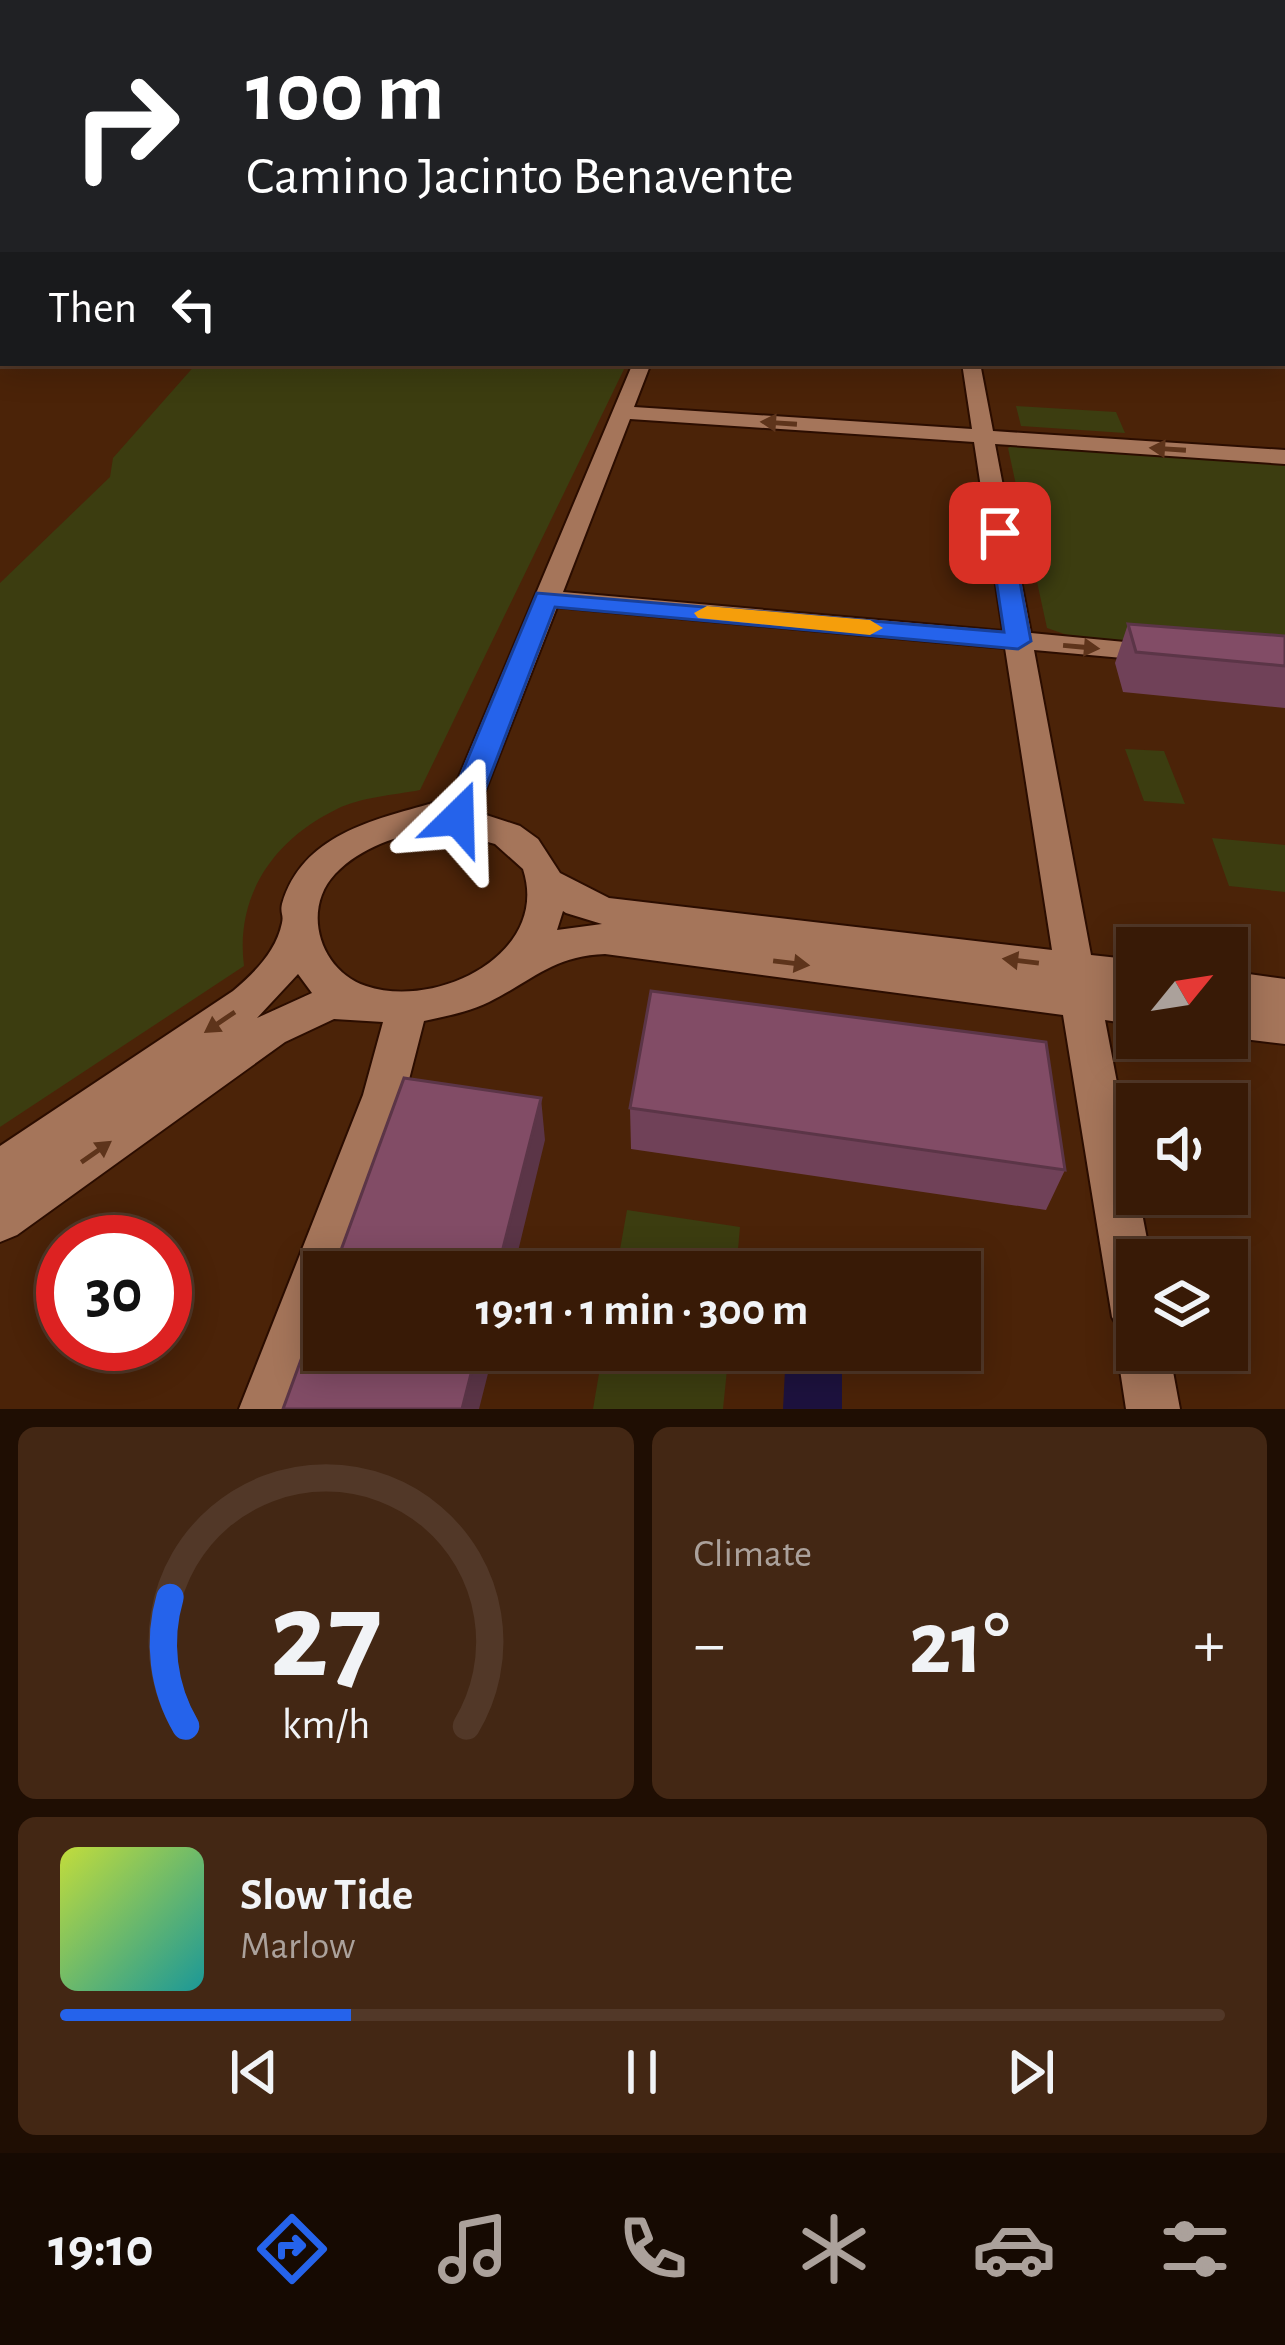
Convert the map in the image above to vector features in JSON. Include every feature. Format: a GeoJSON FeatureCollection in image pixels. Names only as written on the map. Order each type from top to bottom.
{"type":"FeatureCollection","features":[{"type":"Feature","properties":{"kind":"street"},"geometry":{"type":"LineString","coordinates":[[458,818],[641,366]]}},
{"type":"Feature","properties":{"kind":"street"},"geometry":{"type":"LineString","coordinates":[[971,366],[1123,1239]]}},
{"type":"Feature","properties":{"kind":"street"},"geometry":{"type":"LineString","coordinates":[[622,412],[1285,458]]}},
{"type":"Feature","properties":{"kind":"street"},"geometry":{"type":"LineString","coordinates":[[546,598],[1176,655]]}},
{"type":"Feature","properties":{"kind":"street"},"geometry":{"type":"LineString","coordinates":[[0,1172],[247,1003],[279,974],[295,936],[299,900],[309,879],[338,849],[399,820],[433,815],[482,821],[511,834],[539,862],[547,882],[547,914],[532,947],[489,985],[446,1003],[331,1003],[271,1030],[0,1219]]}},
{"type":"Feature","properties":{"kind":"street"},"geometry":{"type":"LineString","coordinates":[[547,882],[579,903],[609,913],[1078,984],[1116,999]]}},
{"type":"Feature","properties":{"kind":"street"},"geometry":{"type":"LineString","coordinates":[[295,936],[308,968],[344,996],[385,1004]]}},
{"type":"Feature","properties":{"kind":"street"},"geometry":{"type":"LineString","coordinates":[[513,966],[572,940],[605,939],[1078,984],[1116,979]]}},
{"type":"Feature","properties":{"kind":"street"},"geometry":{"type":"LineString","coordinates":[[1248,991],[1285,995]]}},
{"type":"Feature","properties":{"kind":"street"},"geometry":{"type":"LineString","coordinates":[[266,1409],[384,1095],[385,1004]]}},
{"type":"Feature","properties":{"kind":"street"},"geometry":{"type":"LineString","coordinates":[[1248,1023],[1285,1028]]}},
{"type":"Feature","properties":{"kind":"street"},"geometry":{"type":"LineString","coordinates":[[1147,1371],[1153,1409]]}},
{"type":"Feature","properties":{"kind":"shaded area"},"geometry":{"type":"Polygon","coordinates":[[[194,366],[626,366],[420,790],[346,805],[294,837],[263,873],[253,894],[243,940],[244,966],[0,1127],[0,583],[110,477],[113,458],[194,366]]]}},
{"type":"Feature","properties":{"kind":"shaded area"},"geometry":{"type":"Polygon","coordinates":[[[1016,406],[1116,412],[1125,433],[1021,426],[1016,406]]]}},
{"type":"Feature","properties":{"kind":"shaded area"},"geometry":{"type":"Polygon","coordinates":[[[1016,444],[1285,462],[1285,655],[1070,636],[1047,628],[1008,448],[1016,444]]]}},
{"type":"Feature","properties":{"kind":"shaded area"},"geometry":{"type":"Polygon","coordinates":[[[1125,749],[1164,751],[1185,804],[1144,801],[1125,749]]]}},
{"type":"Feature","properties":{"kind":"shaded area"},"geometry":{"type":"Polygon","coordinates":[[[1212,838],[1285,845],[1285,892],[1229,886],[1212,838]]]}},
{"type":"Feature","properties":{"kind":"shaded area"},"geometry":{"type":"Polygon","coordinates":[[[627,1210],[740,1227],[738,1251],[620,1251],[627,1210]]]}},
{"type":"Feature","properties":{"kind":"shaded area"},"geometry":{"type":"Polygon","coordinates":[[[599,1371],[727,1371],[723,1409],[593,1409],[599,1371]]]}},
{"type":"Feature","properties":{"kind":"shaded area"},"geometry":{"type":"Polygon","coordinates":[[[785,1371],[842,1371],[842,1409],[783,1409],[785,1371]]]}},
{"type":"Feature","properties":{"kind":"building"},"geometry":{"type":"Polygon","coordinates":[[[1128,624],[1285,636],[1285,666],[1136,652],[1128,624]]]}},
{"type":"Feature","properties":{"kind":"building"},"geometry":{"type":"Polygon","coordinates":[[[651,991],[1046,1042],[1065,1170],[630,1108],[651,991]]]}},
{"type":"Feature","properties":{"kind":"building"},"geometry":{"type":"Polygon","coordinates":[[[404,1078],[541,1098],[502,1251],[341,1251],[404,1078]]]}},
{"type":"Feature","properties":{"kind":"building"},"geometry":{"type":"Polygon","coordinates":[[[303,1354],[303,1371],[472,1371],[462,1409],[283,1409],[303,1354]]]}},
{"type":"Feature","properties":{"kind":"slow traffic"},"geometry":{"type":"LineString","coordinates":[[707,613],[870,628]]}},
{"type":"Feature","properties":{"kind":"route"},"geometry":{"type":"LineString","coordinates":[[458,818],[546,598],[1018,641],[1000,533]]}}]}
